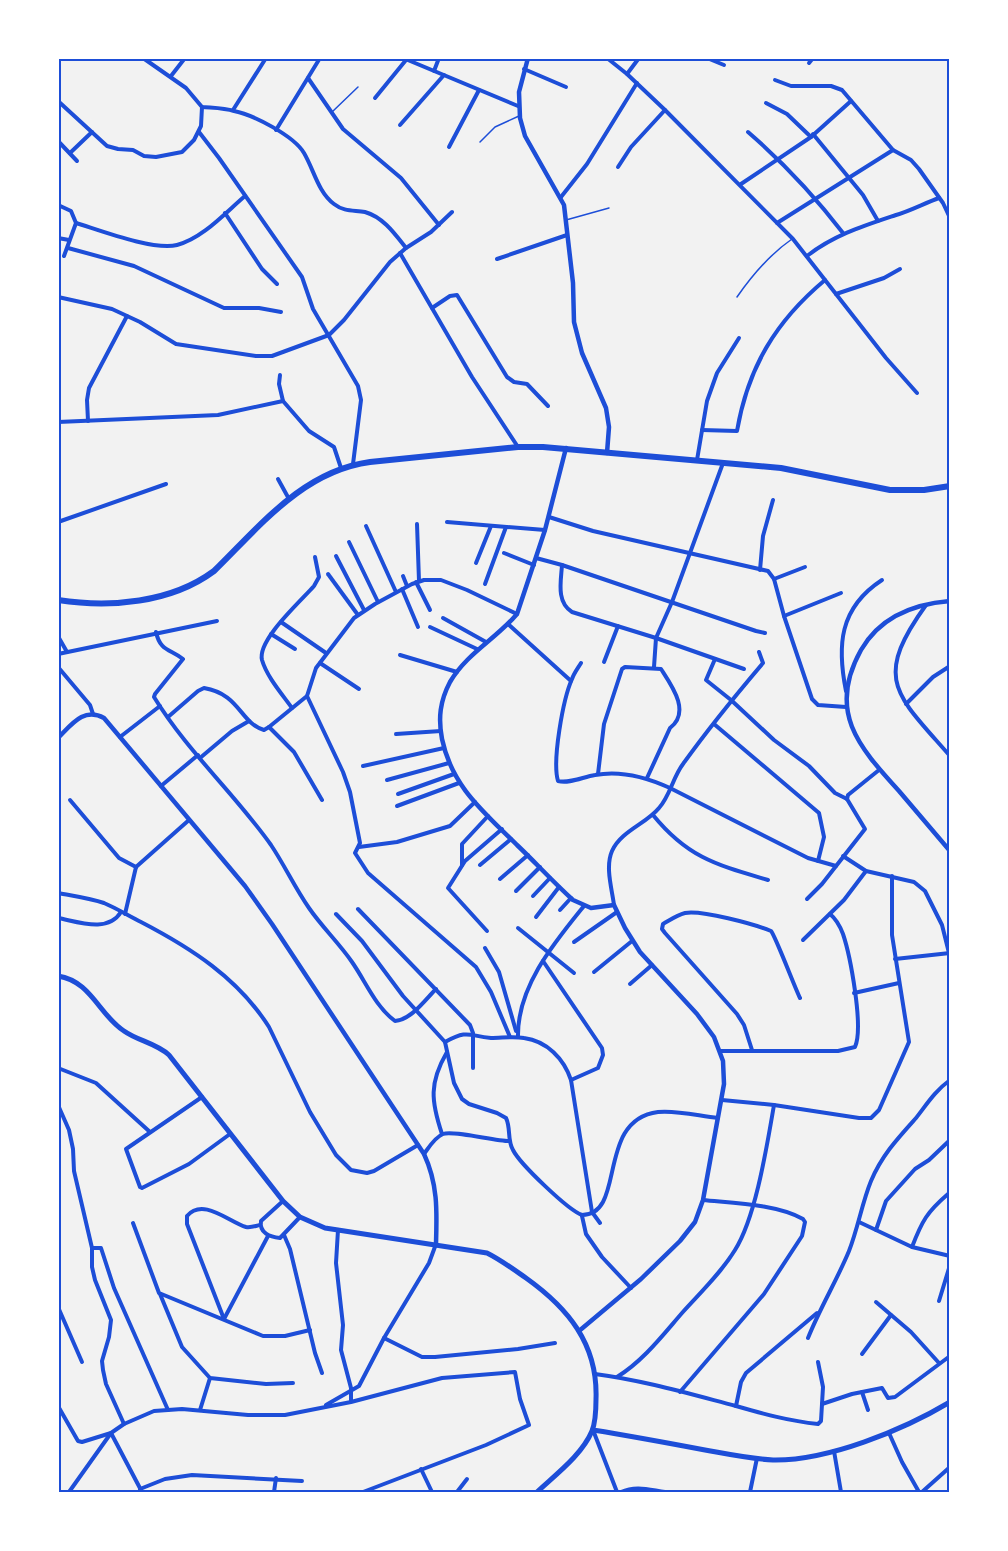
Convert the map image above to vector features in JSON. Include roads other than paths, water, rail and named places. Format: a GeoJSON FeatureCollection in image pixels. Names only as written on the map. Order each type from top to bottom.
{"type":"FeatureCollection","features":[{"type":"Feature","properties":{"kind":"main road"},"geometry":{"type":"LineString","coordinates":[[58,601],[92,604],[121,603],[155,597],[205,578],[267,517],[289,499],[315,481],[353,464],[518,447],[566,448],[797,471],[890,490],[924,490],[950,486]]}},
{"type":"Feature","properties":{"kind":"main road"},"geometry":{"type":"LineString","coordinates":[[58,976],[82,985],[113,1022],[125,1032],[163,1050],[175,1061],[283,1201],[300,1217],[317,1225],[338,1230],[477,1250],[504,1262],[554,1299],[571,1318],[586,1343],[595,1374],[596,1401],[593,1430],[577,1453],[537,1492]]}},
{"type":"Feature","properties":{"kind":"main road"},"geometry":{"type":"LineString","coordinates":[[593,1430],[757,1458],[791,1459],[834,1450],[889,1433],[927,1416],[950,1402]]}},
{"type":"Feature","properties":{"kind":"street"},"geometry":{"type":"LineString","coordinates":[[143,58],[171,76],[202,107],[233,110],[276,130],[303,151],[323,192],[334,204],[341,209],[365,212],[377,218],[391,229],[406,248]]}},
{"type":"Feature","properties":{"kind":"street"},"geometry":{"type":"LineString","coordinates":[[171,76],[185,58]]}},
{"type":"Feature","properties":{"kind":"street"},"geometry":{"type":"LineString","coordinates":[[276,130],[320,58]]}},
{"type":"Feature","properties":{"kind":"street"},"geometry":{"type":"LineString","coordinates":[[416,64],[418,58]]}},
{"type":"Feature","properties":{"kind":"street"},"geometry":{"type":"LineString","coordinates":[[434,71],[439,58]]}},
{"type":"Feature","properties":{"kind":"street"},"geometry":{"type":"LineString","coordinates":[[528,58],[518,106],[519,115],[525,136],[561,197],[573,283],[574,322],[582,353],[606,408],[609,427],[607,453]]}},
{"type":"Feature","properties":{"kind":"street"},"geometry":{"type":"LineString","coordinates":[[607,58],[665,110],[793,238],[917,393]]}},
{"type":"Feature","properties":{"kind":"street"},"geometry":{"type":"LineString","coordinates":[[627,74],[639,58]]}},
{"type":"Feature","properties":{"kind":"street"},"geometry":{"type":"LineString","coordinates":[[707,58],[724,65]]}},
{"type":"Feature","properties":{"kind":"street"},"geometry":{"type":"LineString","coordinates":[[809,63],[813,58]]}},
{"type":"Feature","properties":{"kind":"street"},"geometry":{"type":"LineString","coordinates":[[233,110],[265,59]]}},
{"type":"Feature","properties":{"kind":"street"},"geometry":{"type":"LineString","coordinates":[[375,98],[404,59],[518,106]]}},
{"type":"Feature","properties":{"kind":"street"},"geometry":{"type":"LineString","coordinates":[[524,69],[566,87]]}},
{"type":"Feature","properties":{"kind":"street"},"geometry":{"type":"LineString","coordinates":[[400,125],[444,75]]}},
{"type":"Feature","properties":{"kind":"street"},"geometry":{"type":"LineString","coordinates":[[308,78],[343,129],[401,178],[439,225]]}},
{"type":"Feature","properties":{"kind":"street"},"geometry":{"type":"LineString","coordinates":[[775,80],[791,86],[836,87],[847,95],[893,150],[914,163],[950,218]]}},
{"type":"Feature","properties":{"kind":"street"},"geometry":{"type":"LineString","coordinates":[[561,197],[587,164],[637,83]]}},
{"type":"Feature","properties":{"kind":"street"},"geometry":{"type":"LineString","coordinates":[[449,147],[479,90]]}},
{"type":"Feature","properties":{"kind":"street"},"geometry":{"type":"LineString","coordinates":[[58,101],[107,146],[156,157],[182,152],[199,132],[202,107]]}},
{"type":"Feature","properties":{"kind":"street"},"geometry":{"type":"LineString","coordinates":[[741,184],[812,135],[851,101]]}},
{"type":"Feature","properties":{"kind":"street"},"geometry":{"type":"LineString","coordinates":[[766,103],[787,114],[812,135],[863,195],[878,220]]}},
{"type":"Feature","properties":{"kind":"street"},"geometry":{"type":"LineString","coordinates":[[618,167],[631,147],[665,110]]}},
{"type":"Feature","properties":{"kind":"street"},"geometry":{"type":"LineString","coordinates":[[70,153],[92,132]]}},
{"type":"Feature","properties":{"kind":"street"},"geometry":{"type":"LineString","coordinates":[[199,132],[302,277],[313,309],[355,378],[360,393],[353,464]]}},
{"type":"Feature","properties":{"kind":"street"},"geometry":{"type":"LineString","coordinates":[[748,132],[779,158],[843,233]]}},
{"type":"Feature","properties":{"kind":"street"},"geometry":{"type":"LineString","coordinates":[[58,141],[77,161]]}},
{"type":"Feature","properties":{"kind":"street"},"geometry":{"type":"LineString","coordinates":[[777,223],[893,150]]}},
{"type":"Feature","properties":{"kind":"street"},"geometry":{"type":"LineString","coordinates":[[76,223],[133,240],[159,245],[176,245],[205,230],[245,196]]}},
{"type":"Feature","properties":{"kind":"street"},"geometry":{"type":"LineString","coordinates":[[807,256],[824,243],[843,233],[939,198]]}},
{"type":"Feature","properties":{"kind":"street"},"geometry":{"type":"LineString","coordinates":[[58,205],[71,211],[76,223],[64,256]]}},
{"type":"Feature","properties":{"kind":"street"},"geometry":{"type":"LineString","coordinates":[[58,297],[104,306],[127,316],[176,344],[256,356],[272,356],[329,335],[345,320],[384,269],[400,253],[418,242],[452,212]]}},
{"type":"Feature","properties":{"kind":"street"},"geometry":{"type":"LineString","coordinates":[[225,213],[262,269],[277,285]]}},
{"type":"Feature","properties":{"kind":"street"},"geometry":{"type":"LineString","coordinates":[[497,259],[567,235]]}},
{"type":"Feature","properties":{"kind":"street"},"geometry":{"type":"LineString","coordinates":[[58,238],[70,240]]}},
{"type":"Feature","properties":{"kind":"street"},"geometry":{"type":"LineString","coordinates":[[68,248],[134,266],[224,308],[259,308],[281,312]]}},
{"type":"Feature","properties":{"kind":"street"},"geometry":{"type":"LineString","coordinates":[[400,253],[472,377],[518,447]]}},
{"type":"Feature","properties":{"kind":"street"},"geometry":{"type":"LineString","coordinates":[[836,294],[877,281],[900,269]]}},
{"type":"Feature","properties":{"kind":"street"},"geometry":{"type":"LineString","coordinates":[[702,430],[737,431],[749,386],[767,343],[796,306],[825,280]]}},
{"type":"Feature","properties":{"kind":"street"},"geometry":{"type":"LineString","coordinates":[[432,308],[450,296],[456,295],[510,380],[526,384],[548,406]]}},
{"type":"Feature","properties":{"kind":"street"},"geometry":{"type":"LineString","coordinates":[[88,421],[89,388],[127,316]]}},
{"type":"Feature","properties":{"kind":"street"},"geometry":{"type":"LineString","coordinates":[[697,461],[707,401],[717,373],[739,338]]}},
{"type":"Feature","properties":{"kind":"street"},"geometry":{"type":"LineString","coordinates":[[280,375],[280,394],[283,401],[309,431],[334,447],[342,468]]}},
{"type":"Feature","properties":{"kind":"street"},"geometry":{"type":"LineString","coordinates":[[58,422],[218,415],[283,401]]}},
{"type":"Feature","properties":{"kind":"street"},"geometry":{"type":"LineString","coordinates":[[566,448],[549,518],[517,614],[477,649],[457,672],[443,698],[439,714],[448,763],[459,783],[475,802],[571,898],[584,906],[599,908],[614,906]]}},
{"type":"Feature","properties":{"kind":"street"},"geometry":{"type":"LineString","coordinates":[[654,667],[656,638],[672,602],[723,463]]}},
{"type":"Feature","properties":{"kind":"street"},"geometry":{"type":"LineString","coordinates":[[278,479],[289,499]]}},
{"type":"Feature","properties":{"kind":"street"},"geometry":{"type":"LineString","coordinates":[[58,522],[166,484]]}},
{"type":"Feature","properties":{"kind":"street"},"geometry":{"type":"LineString","coordinates":[[760,570],[763,536],[773,500]]}},
{"type":"Feature","properties":{"kind":"street"},"geometry":{"type":"LineString","coordinates":[[549,518],[593,531],[760,570],[772,576],[805,567]]}},
{"type":"Feature","properties":{"kind":"street"},"geometry":{"type":"LineString","coordinates":[[447,522],[545,530]]}},
{"type":"Feature","properties":{"kind":"street"},"geometry":{"type":"LineString","coordinates":[[417,524],[418,582],[430,610]]}},
{"type":"Feature","properties":{"kind":"street"},"geometry":{"type":"LineString","coordinates":[[366,526],[396,592]]}},
{"type":"Feature","properties":{"kind":"street"},"geometry":{"type":"LineString","coordinates":[[476,564],[491,526]]}},
{"type":"Feature","properties":{"kind":"street"},"geometry":{"type":"LineString","coordinates":[[485,584],[506,528]]}},
{"type":"Feature","properties":{"kind":"street"},"geometry":{"type":"LineString","coordinates":[[349,542],[378,602]]}},
{"type":"Feature","properties":{"kind":"street"},"geometry":{"type":"LineString","coordinates":[[504,553],[534,565]]}},
{"type":"Feature","properties":{"kind":"street"},"geometry":{"type":"LineString","coordinates":[[336,556],[364,610]]}},
{"type":"Feature","properties":{"kind":"street"},"geometry":{"type":"LineString","coordinates":[[292,708],[262,659],[262,649],[271,634],[304,598],[319,577],[315,557]]}},
{"type":"Feature","properties":{"kind":"street"},"geometry":{"type":"LineString","coordinates":[[536,558],[765,633]]}},
{"type":"Feature","properties":{"kind":"street"},"geometry":{"type":"LineString","coordinates":[[562,565],[561,596],[566,608],[744,669]]}},
{"type":"Feature","properties":{"kind":"street"},"geometry":{"type":"LineString","coordinates":[[328,574],[358,615]]}},
{"type":"Feature","properties":{"kind":"street"},"geometry":{"type":"LineString","coordinates":[[403,576],[407,586]]}},
{"type":"Feature","properties":{"kind":"street"},"geometry":{"type":"LineString","coordinates":[[772,576],[799,664],[814,702],[823,706],[846,707]]}},
{"type":"Feature","properties":{"kind":"street"},"geometry":{"type":"LineString","coordinates":[[168,717],[204,688],[228,697],[249,721],[264,730],[306,696],[310,681],[326,653],[358,615],[396,592],[418,582],[441,580],[517,614]]}},
{"type":"Feature","properties":{"kind":"street"},"geometry":{"type":"LineString","coordinates":[[882,580],[859,601],[852,611],[843,634],[840,653],[849,721],[858,742],[879,770],[950,851]]}},
{"type":"Feature","properties":{"kind":"street"},"geometry":{"type":"LineString","coordinates":[[402,589],[418,627]]}},
{"type":"Feature","properties":{"kind":"street"},"geometry":{"type":"LineString","coordinates":[[784,616],[841,592]]}},
{"type":"Feature","properties":{"kind":"street"},"geometry":{"type":"LineString","coordinates":[[58,601],[60,638],[67,652]]}},
{"type":"Feature","properties":{"kind":"street"},"geometry":{"type":"LineString","coordinates":[[846,692],[857,658],[867,640],[879,626],[894,615],[926,605],[950,601]]}},
{"type":"Feature","properties":{"kind":"street"},"geometry":{"type":"LineString","coordinates":[[926,605],[912,625],[897,657],[895,675],[898,690],[906,704],[950,756]]}},
{"type":"Feature","properties":{"kind":"street"},"geometry":{"type":"LineString","coordinates":[[443,618],[486,642]]}},
{"type":"Feature","properties":{"kind":"street"},"geometry":{"type":"LineString","coordinates":[[58,654],[217,621]]}},
{"type":"Feature","properties":{"kind":"street"},"geometry":{"type":"LineString","coordinates":[[281,622],[326,653]]}},
{"type":"Feature","properties":{"kind":"street"},"geometry":{"type":"LineString","coordinates":[[508,624],[571,681]]}},
{"type":"Feature","properties":{"kind":"street"},"geometry":{"type":"LineString","coordinates":[[604,662],[618,626]]}},
{"type":"Feature","properties":{"kind":"street"},"geometry":{"type":"LineString","coordinates":[[430,627],[477,649]]}},
{"type":"Feature","properties":{"kind":"street"},"geometry":{"type":"LineString","coordinates":[[156,632],[158,642],[162,646],[183,658],[168,680],[154,694],[159,706],[270,845],[308,907],[329,936],[351,960],[382,1010],[394,1021],[399,1021],[406,1018],[436,989]]}},
{"type":"Feature","properties":{"kind":"street"},"geometry":{"type":"LineString","coordinates":[[271,634],[296,649]]}},
{"type":"Feature","properties":{"kind":"street"},"geometry":{"type":"LineString","coordinates":[[579,1331],[631,1288],[689,1231],[695,1222],[703,1200],[722,1100],[724,1071],[720,1051],[706,1024],[632,941],[614,906],[609,867],[613,849],[620,840],[661,807],[683,764],[731,700],[763,663],[759,652]]}},
{"type":"Feature","properties":{"kind":"street"},"geometry":{"type":"LineString","coordinates":[[400,654],[457,672]]}},
{"type":"Feature","properties":{"kind":"street"},"geometry":{"type":"LineString","coordinates":[[715,659],[706,680],[774,740],[809,766],[835,793],[847,799],[865,829],[822,884],[807,899]]}},
{"type":"Feature","properties":{"kind":"street"},"geometry":{"type":"LineString","coordinates":[[320,663],[359,689]]}},
{"type":"Feature","properties":{"kind":"street"},"geometry":{"type":"LineString","coordinates":[[581,663],[571,681],[558,744],[556,767],[558,781],[564,782],[598,774],[625,774],[647,778],[818,861],[836,866]]}},
{"type":"Feature","properties":{"kind":"street"},"geometry":{"type":"LineString","coordinates":[[58,667],[90,705],[93,714]]}},
{"type":"Feature","properties":{"kind":"street"},"geometry":{"type":"LineString","coordinates":[[598,774],[604,724],[622,669],[625,667],[654,667],[662,670],[679,700],[681,711],[677,722],[670,728],[647,778]]}},
{"type":"Feature","properties":{"kind":"street"},"geometry":{"type":"LineString","coordinates":[[906,704],[933,677],[949,668]]}},
{"type":"Feature","properties":{"kind":"street"},"geometry":{"type":"LineString","coordinates":[[306,696],[343,772],[360,843],[355,853],[359,861],[369,873],[476,967],[491,992],[510,1038]]}},
{"type":"Feature","properties":{"kind":"street"},"geometry":{"type":"LineString","coordinates":[[120,737],[159,706]]}},
{"type":"Feature","properties":{"kind":"street"},"geometry":{"type":"LineString","coordinates":[[58,738],[78,718],[93,714],[104,718],[245,886],[424,1154],[433,1176],[437,1199],[436,1244],[429,1263],[384,1338],[359,1386],[320,1408]]}},
{"type":"Feature","properties":{"kind":"street"},"geometry":{"type":"LineString","coordinates":[[161,786],[232,731],[249,721]]}},
{"type":"Feature","properties":{"kind":"street"},"geometry":{"type":"LineString","coordinates":[[714,724],[819,813],[824,837],[818,861]]}},
{"type":"Feature","properties":{"kind":"street"},"geometry":{"type":"LineString","coordinates":[[269,727],[294,752],[322,800]]}},
{"type":"Feature","properties":{"kind":"street"},"geometry":{"type":"LineString","coordinates":[[396,734],[441,731]]}},
{"type":"Feature","properties":{"kind":"street"},"geometry":{"type":"LineString","coordinates":[[363,766],[444,748]]}},
{"type":"Feature","properties":{"kind":"street"},"geometry":{"type":"LineString","coordinates":[[387,780],[448,763]]}},
{"type":"Feature","properties":{"kind":"street"},"geometry":{"type":"LineString","coordinates":[[847,799],[848,795],[879,770]]}},
{"type":"Feature","properties":{"kind":"street"},"geometry":{"type":"LineString","coordinates":[[398,794],[454,774]]}},
{"type":"Feature","properties":{"kind":"street"},"geometry":{"type":"LineString","coordinates":[[397,806],[459,783]]}},
{"type":"Feature","properties":{"kind":"street"},"geometry":{"type":"LineString","coordinates":[[70,800],[119,858],[136,867]]}},
{"type":"Feature","properties":{"kind":"street"},"geometry":{"type":"LineString","coordinates":[[359,847],[397,842],[450,826],[475,802]]}},
{"type":"Feature","properties":{"kind":"street"},"geometry":{"type":"LineString","coordinates":[[653,815],[672,837],[694,854],[708,861],[768,880]]}},
{"type":"Feature","properties":{"kind":"street"},"geometry":{"type":"LineString","coordinates":[[462,865],[462,844],[488,816]]}},
{"type":"Feature","properties":{"kind":"street"},"geometry":{"type":"LineString","coordinates":[[58,918],[102,925],[117,918],[123,913],[136,867],[189,820]]}},
{"type":"Feature","properties":{"kind":"street"},"geometry":{"type":"LineString","coordinates":[[487,931],[448,888],[462,865],[502,829]]}},
{"type":"Feature","properties":{"kind":"street"},"geometry":{"type":"LineString","coordinates":[[480,865],[512,839]]}},
{"type":"Feature","properties":{"kind":"street"},"geometry":{"type":"LineString","coordinates":[[500,879],[528,855]]}},
{"type":"Feature","properties":{"kind":"street"},"geometry":{"type":"LineString","coordinates":[[843,856],[866,871],[914,882],[925,891],[942,925],[949,953],[895,959]]}},
{"type":"Feature","properties":{"kind":"street"},"geometry":{"type":"LineString","coordinates":[[516,891],[540,867]]}},
{"type":"Feature","properties":{"kind":"street"},"geometry":{"type":"LineString","coordinates":[[803,940],[855,887],[866,871]]}},
{"type":"Feature","properties":{"kind":"street"},"geometry":{"type":"LineString","coordinates":[[722,1100],[774,1105],[859,1118],[871,1118],[879,1110],[909,1042],[892,935],[892,876]]}},
{"type":"Feature","properties":{"kind":"street"},"geometry":{"type":"LineString","coordinates":[[533,896],[550,878]]}},
{"type":"Feature","properties":{"kind":"street"},"geometry":{"type":"LineString","coordinates":[[536,917],[559,887]]}},
{"type":"Feature","properties":{"kind":"street"},"geometry":{"type":"LineString","coordinates":[[58,893],[105,903],[168,936],[222,974],[248,998],[269,1027],[322,1134],[336,1155],[351,1170],[367,1173],[374,1171],[418,1145]]}},
{"type":"Feature","properties":{"kind":"street"},"geometry":{"type":"LineString","coordinates":[[560,910],[571,898]]}},
{"type":"Feature","properties":{"kind":"street"},"geometry":{"type":"LineString","coordinates":[[518,1037],[519,1017],[543,961],[584,906]]}},
{"type":"Feature","properties":{"kind":"street"},"geometry":{"type":"LineString","coordinates":[[358,909],[470,1025],[473,1034],[473,1068]]}},
{"type":"Feature","properties":{"kind":"street"},"geometry":{"type":"LineString","coordinates":[[574,942],[617,912]]}},
{"type":"Feature","properties":{"kind":"street"},"geometry":{"type":"LineString","coordinates":[[752,1050],[744,1025],[737,1014],[665,933],[662,926],[681,914],[695,913],[762,928],[774,933],[800,998]]}},
{"type":"Feature","properties":{"kind":"street"},"geometry":{"type":"LineString","coordinates":[[336,914],[362,941],[403,996],[445,1042],[457,1092],[469,1104],[506,1118],[509,1141],[518,1159],[568,1208],[582,1215],[592,1212],[604,1203],[615,1153],[622,1135],[637,1120],[656,1112],[719,1118]]}},
{"type":"Feature","properties":{"kind":"street"},"geometry":{"type":"LineString","coordinates":[[720,1051],[838,1051],[853,1048],[857,1043],[858,1035],[855,993],[843,933],[830,914]]}},
{"type":"Feature","properties":{"kind":"street"},"geometry":{"type":"LineString","coordinates":[[518,928],[574,973]]}},
{"type":"Feature","properties":{"kind":"street"},"geometry":{"type":"LineString","coordinates":[[594,972],[632,941]]}},
{"type":"Feature","properties":{"kind":"street"},"geometry":{"type":"LineString","coordinates":[[485,948],[499,972],[518,1037]]}},
{"type":"Feature","properties":{"kind":"street"},"geometry":{"type":"LineString","coordinates":[[543,961],[602,1048],[603,1056],[598,1068],[571,1080]]}},
{"type":"Feature","properties":{"kind":"street"},"geometry":{"type":"LineString","coordinates":[[630,984],[652,965]]}},
{"type":"Feature","properties":{"kind":"street"},"geometry":{"type":"LineString","coordinates":[[855,993],[899,983]]}},
{"type":"Feature","properties":{"kind":"street"},"geometry":{"type":"LineString","coordinates":[[445,1042],[463,1034],[488,1038],[533,1039],[550,1048],[563,1062],[571,1080],[592,1212],[600,1223]]}},
{"type":"Feature","properties":{"kind":"street"},"geometry":{"type":"LineString","coordinates":[[442,1134],[436,1115],[433,1087],[435,1076],[447,1052]]}},
{"type":"Feature","properties":{"kind":"street"},"geometry":{"type":"LineString","coordinates":[[58,1068],[96,1083],[150,1132]]}},
{"type":"Feature","properties":{"kind":"street"},"geometry":{"type":"LineString","coordinates":[[808,1338],[844,1262],[872,1180],[896,1138],[917,1117],[934,1093],[950,1080]]}},
{"type":"Feature","properties":{"kind":"street"},"geometry":{"type":"LineString","coordinates":[[202,1097],[128,1147],[127,1151],[140,1187],[180,1169],[230,1134]]}},
{"type":"Feature","properties":{"kind":"street"},"geometry":{"type":"LineString","coordinates":[[58,1105],[69,1130],[73,1149],[74,1171],[92,1248],[94,1280],[111,1320],[102,1361],[103,1370],[124,1424]]}},
{"type":"Feature","properties":{"kind":"street"},"geometry":{"type":"LineString","coordinates":[[617,1377],[644,1356],[719,1272],[743,1237],[774,1105]]}},
{"type":"Feature","properties":{"kind":"street"},"geometry":{"type":"LineString","coordinates":[[424,1154],[442,1134],[447,1132],[509,1141]]}},
{"type":"Feature","properties":{"kind":"street"},"geometry":{"type":"LineString","coordinates":[[876,1230],[886,1200],[915,1169],[929,1160],[950,1140]]}},
{"type":"Feature","properties":{"kind":"street"},"geometry":{"type":"LineString","coordinates":[[912,1247],[925,1217],[948,1194]]}},
{"type":"Feature","properties":{"kind":"street"},"geometry":{"type":"LineString","coordinates":[[681,1392],[764,1294],[802,1236],[805,1222],[798,1216],[752,1205],[703,1200]]}},
{"type":"Feature","properties":{"kind":"street"},"geometry":{"type":"LineString","coordinates":[[260,1225],[264,1217],[283,1201]]}},
{"type":"Feature","properties":{"kind":"street"},"geometry":{"type":"LineString","coordinates":[[224,1319],[187,1224],[187,1216],[193,1211],[210,1211],[247,1227],[260,1225]]}},
{"type":"Feature","properties":{"kind":"street"},"geometry":{"type":"LineString","coordinates":[[582,1215],[586,1234],[602,1257],[631,1288]]}},
{"type":"Feature","properties":{"kind":"street"},"geometry":{"type":"LineString","coordinates":[[260,1225],[268,1236],[280,1238],[300,1217]]}},
{"type":"Feature","properties":{"kind":"street"},"geometry":{"type":"LineString","coordinates":[[859,1222],[912,1247],[950,1256]]}},
{"type":"Feature","properties":{"kind":"street"},"geometry":{"type":"LineString","coordinates":[[133,1223],[182,1347],[210,1378],[266,1384],[293,1383]]}},
{"type":"Feature","properties":{"kind":"street"},"geometry":{"type":"LineString","coordinates":[[338,1230],[336,1263],[343,1325],[341,1350],[350,1383],[351,1401]]}},
{"type":"Feature","properties":{"kind":"street"},"geometry":{"type":"LineString","coordinates":[[284,1235],[290,1249],[322,1373]]}},
{"type":"Feature","properties":{"kind":"street"},"geometry":{"type":"LineString","coordinates":[[224,1319],[268,1236]]}},
{"type":"Feature","properties":{"kind":"street"},"geometry":{"type":"LineString","coordinates":[[92,1248],[101,1250],[114,1288],[168,1410]]}},
{"type":"Feature","properties":{"kind":"street"},"geometry":{"type":"LineString","coordinates":[[939,1301],[950,1265]]}},
{"type":"Feature","properties":{"kind":"street"},"geometry":{"type":"LineString","coordinates":[[159,1293],[250,1332],[273,1337],[310,1330]]}},
{"type":"Feature","properties":{"kind":"street"},"geometry":{"type":"LineString","coordinates":[[876,1302],[911,1332],[939,1363]]}},
{"type":"Feature","properties":{"kind":"street"},"geometry":{"type":"LineString","coordinates":[[58,1307],[82,1362]]}},
{"type":"Feature","properties":{"kind":"street"},"geometry":{"type":"LineString","coordinates":[[736,1406],[741,1382],[746,1373],[818,1313]]}},
{"type":"Feature","properties":{"kind":"street"},"geometry":{"type":"LineString","coordinates":[[862,1354],[891,1315]]}},
{"type":"Feature","properties":{"kind":"street"},"geometry":{"type":"LineString","coordinates":[[384,1338],[422,1357],[435,1358],[555,1343]]}},
{"type":"Feature","properties":{"kind":"street"},"geometry":{"type":"LineString","coordinates":[[822,1404],[882,1388],[888,1398],[895,1397],[950,1356]]}},
{"type":"Feature","properties":{"kind":"street"},"geometry":{"type":"LineString","coordinates":[[595,1374],[681,1392],[779,1419],[820,1423],[823,1387],[818,1362]]}},
{"type":"Feature","properties":{"kind":"street"},"geometry":{"type":"LineString","coordinates":[[58,1406],[75,1439],[82,1442],[111,1433],[124,1424],[148,1414],[168,1410],[285,1415],[442,1378],[513,1371],[516,1373],[520,1399],[529,1425],[486,1445],[363,1492]]}},
{"type":"Feature","properties":{"kind":"street"},"geometry":{"type":"LineString","coordinates":[[200,1410],[210,1378]]}},
{"type":"Feature","properties":{"kind":"street"},"geometry":{"type":"LineString","coordinates":[[862,1392],[868,1410]]}},
{"type":"Feature","properties":{"kind":"street"},"geometry":{"type":"LineString","coordinates":[[593,1430],[619,1492],[633,1488],[665,1492]]}},
{"type":"Feature","properties":{"kind":"street"},"geometry":{"type":"LineString","coordinates":[[111,1433],[141,1491],[179,1475],[302,1480]]}},
{"type":"Feature","properties":{"kind":"street"},"geometry":{"type":"LineString","coordinates":[[69,1492],[111,1433]]}},
{"type":"Feature","properties":{"kind":"street"},"geometry":{"type":"LineString","coordinates":[[889,1433],[902,1462],[920,1492],[950,1467]]}},
{"type":"Feature","properties":{"kind":"street"},"geometry":{"type":"LineString","coordinates":[[834,1450],[841,1492]]}},
{"type":"Feature","properties":{"kind":"street"},"geometry":{"type":"LineString","coordinates":[[750,1492],[757,1458]]}},
{"type":"Feature","properties":{"kind":"street"},"geometry":{"type":"LineString","coordinates":[[421,1469],[432,1492]]}},
{"type":"Feature","properties":{"kind":"street"},"geometry":{"type":"LineString","coordinates":[[274,1492],[276,1478]]}},
{"type":"Feature","properties":{"kind":"street"},"geometry":{"type":"LineString","coordinates":[[457,1492],[467,1479]]}},
{"type":"Feature","properties":{"kind":"lane"},"geometry":{"type":"LineString","coordinates":[[332,113],[358,87]]}},
{"type":"Feature","properties":{"kind":"lane"},"geometry":{"type":"LineString","coordinates":[[480,142],[495,127],[519,115]]}},
{"type":"Feature","properties":{"kind":"lane"},"geometry":{"type":"LineString","coordinates":[[566,220],[609,208]]}},
{"type":"Feature","properties":{"kind":"lane"},"geometry":{"type":"LineString","coordinates":[[737,297],[757,269],[793,238]]}}]}
